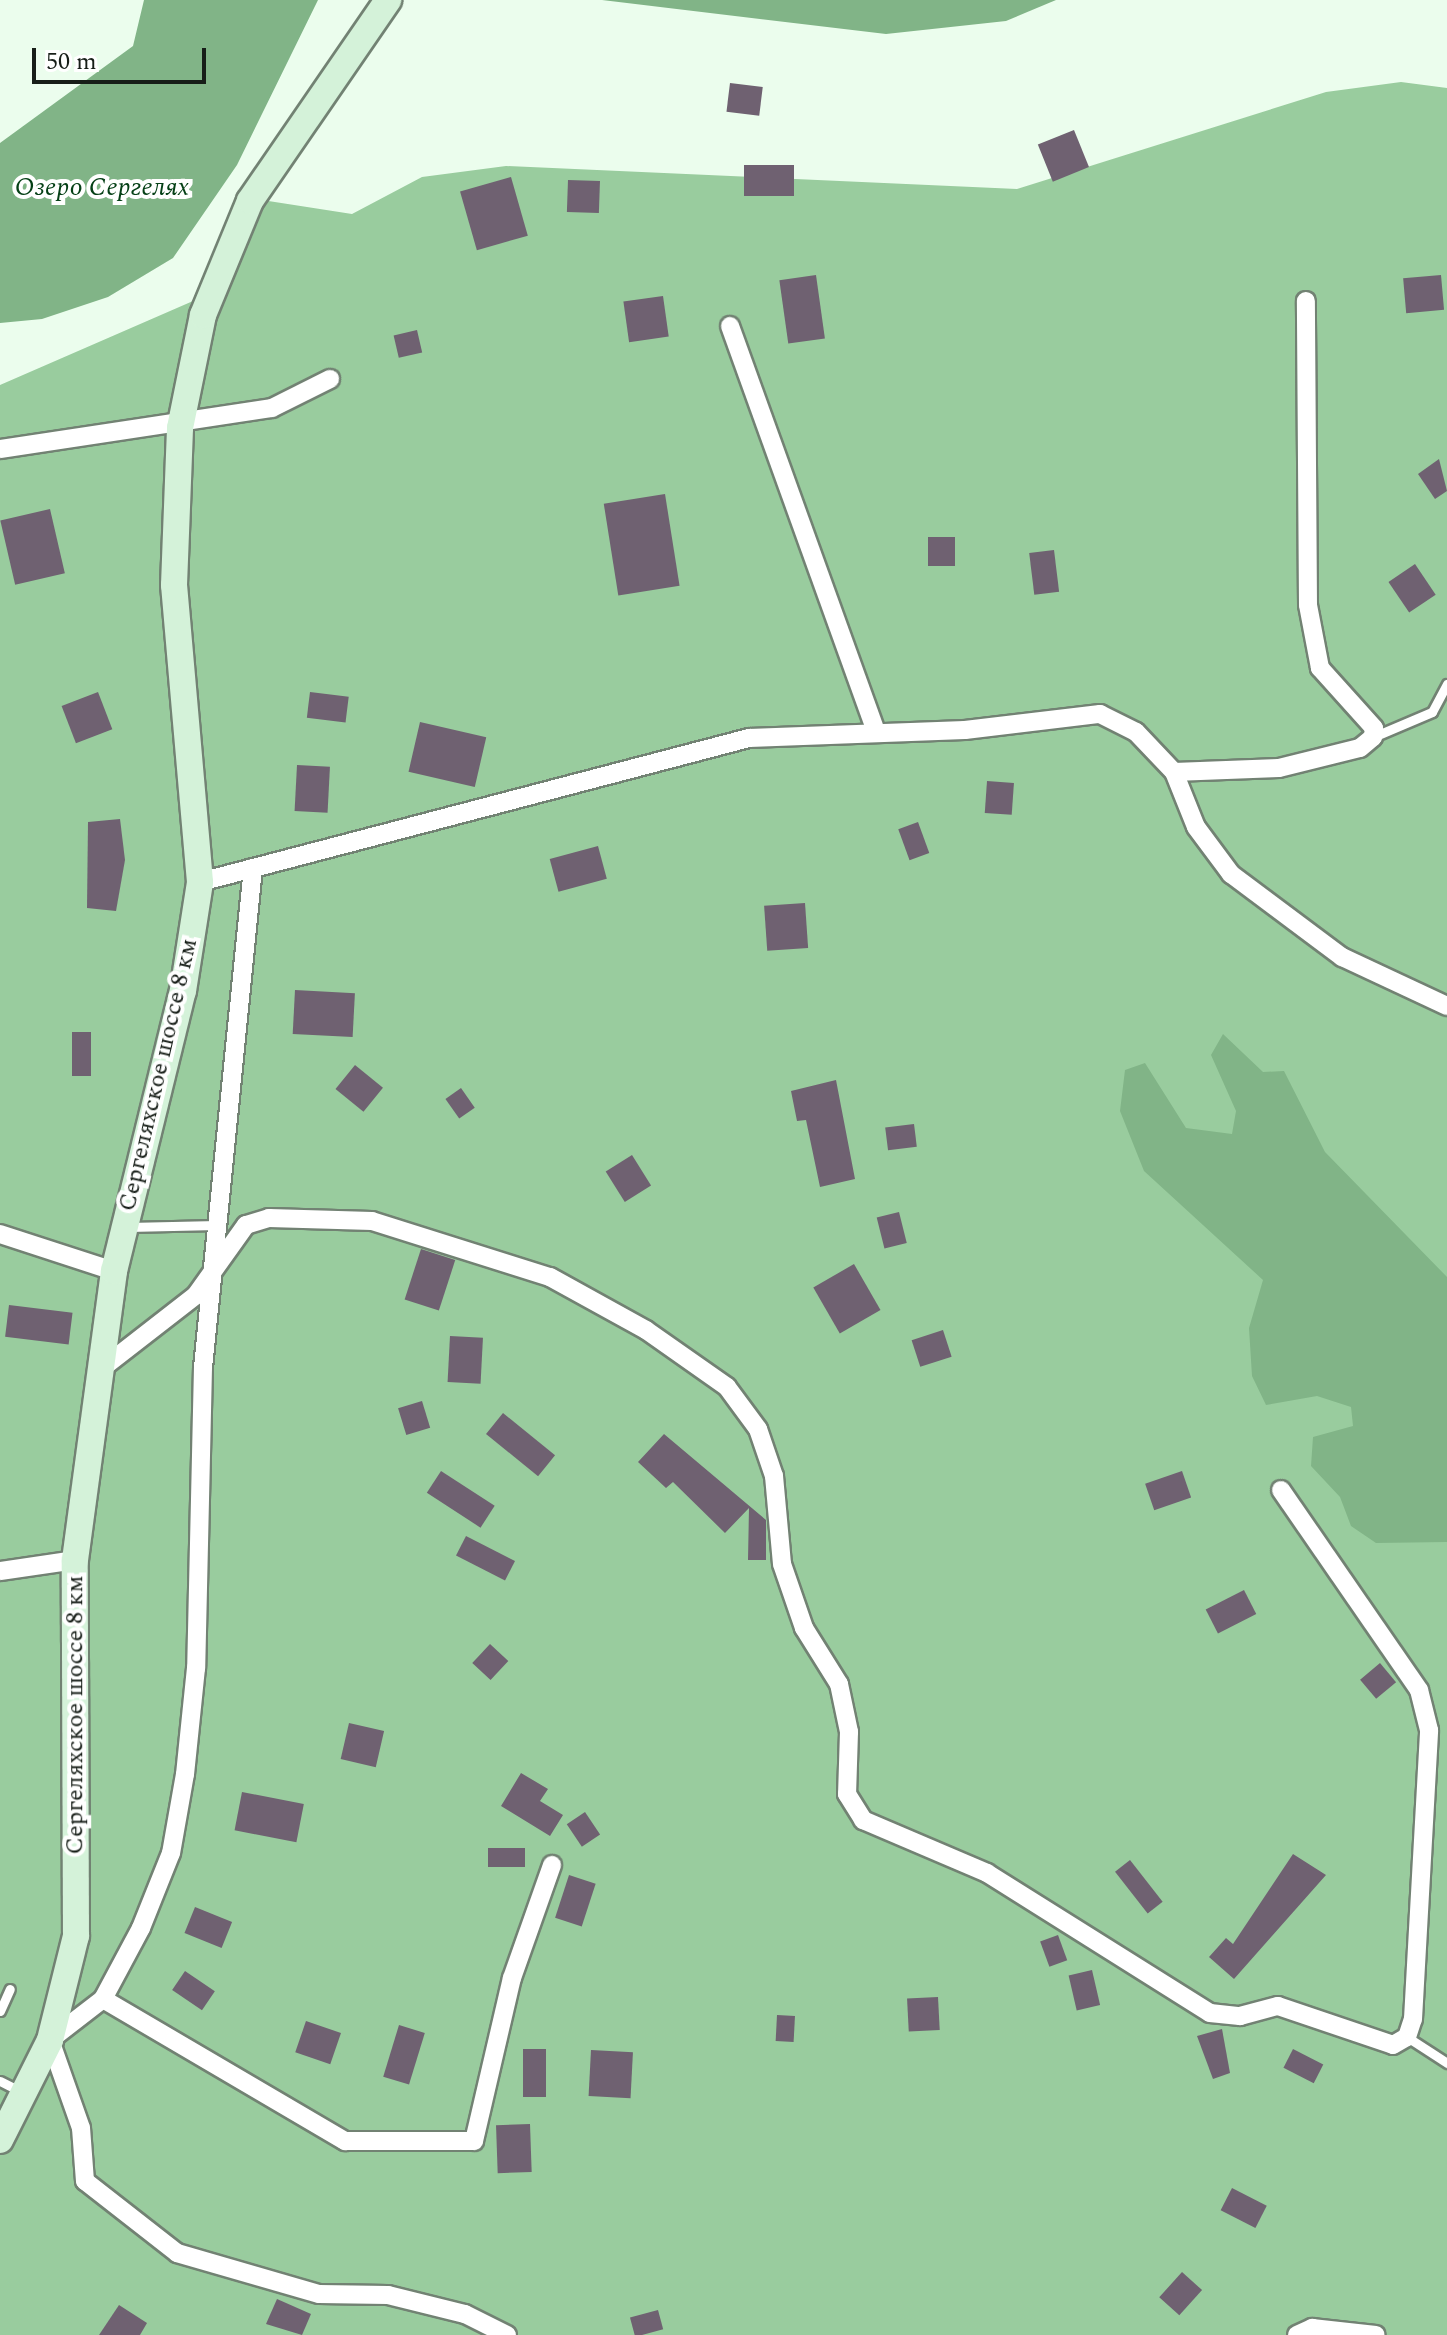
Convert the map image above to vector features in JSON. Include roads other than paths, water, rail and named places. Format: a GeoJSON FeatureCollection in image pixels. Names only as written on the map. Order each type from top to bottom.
{"type":"FeatureCollection","features":[{"type":"Feature","properties":{"kind":"main road","name":"Сергеляхское шоссе 8 км"},"geometry":{"type":"LineString","coordinates":[[0,2140],[50,2040],[76,1936],[75,1560],[114,1271],[183,991],[200,882],[174,585],[180,428],[203,315],[250,201],[388,0]]}},
{"type":"Feature","properties":{"kind":"street"},"geometry":{"type":"LineString","coordinates":[[1174,772],[1279,768],[1360,748],[1373,737],[1374,728],[1320,668],[1308,605],[1306,301]]}},
{"type":"Feature","properties":{"kind":"street"},"geometry":{"type":"LineString","coordinates":[[730,326],[876,731]]}},
{"type":"Feature","properties":{"kind":"street"},"geometry":{"type":"LineString","coordinates":[[0,449],[180,428],[272,408],[330,379]]}},
{"type":"Feature","properties":{"kind":"street"},"geometry":{"type":"LineString","coordinates":[[200,882],[749,738],[1100,714],[1136,732],[1174,772],[1196,827],[1231,874],[1342,957],[1447,1006]]}},
{"type":"Feature","properties":{"kind":"street"},"geometry":{"type":"LineString","coordinates":[[253,868],[234,1009],[223,1225],[203,1367],[196,1668],[185,1774],[171,1853],[103,1999],[50,2040],[81,2128],[85,2181],[177,2253],[319,2294],[388,2295],[465,2314],[507,2335]]}},
{"type":"Feature","properties":{"kind":"street"},"geometry":{"type":"LineString","coordinates":[[101,1369],[196,1295],[246,1225],[269,1218],[372,1221],[550,1277],[646,1330],[727,1387],[758,1429],[774,1476],[782,1564],[804,1628],[839,1684],[849,1732],[847,1794],[863,1820],[987,1873],[1210,2013],[1240,2016],[1278,2006],[1377,2045],[1407,2037],[1429,1730],[1419,1690],[1281,1490]]}},
{"type":"Feature","properties":{"kind":"street"},"geometry":{"type":"LineString","coordinates":[[0,1234],[114,1271]]}},
{"type":"Feature","properties":{"kind":"street"},"geometry":{"type":"LineString","coordinates":[[0,1571],[75,1560]]}},
{"type":"Feature","properties":{"kind":"street"},"geometry":{"type":"LineString","coordinates":[[103,1999],[345,2141],[474,2141],[512,1978],[552,1865]]}},
{"type":"Feature","properties":{"kind":"street"},"geometry":{"type":"LineString","coordinates":[[1297,2335],[1312,2328],[1376,2335]]}},
{"type":"Feature","properties":{"kind":"lane"},"geometry":{"type":"LineString","coordinates":[[1373,737],[1432,712],[1447,684]]}},
{"type":"Feature","properties":{"kind":"lane"},"geometry":{"type":"LineString","coordinates":[[124,1227],[223,1225]]}},
{"type":"Feature","properties":{"kind":"lane"},"geometry":{"type":"LineString","coordinates":[[0,2011],[10,1989]]}},
{"type":"Feature","properties":{"kind":"lane"},"geometry":{"type":"LineString","coordinates":[[1407,2037],[1447,2063]]}},
{"type":"Feature","properties":{"kind":"lane"},"geometry":{"type":"LineString","coordinates":[[0,2081],[25,2093]]}},
{"type":"Feature","properties":{"kind":"water","name":"Озеро Сергелях"},"geometry":{"type":"Polygon","coordinates":[[[144,0],[318,0],[237,165],[173,258],[108,297],[42,319],[0,323],[0,143],[133,46],[144,0]]]}},
{"type":"Feature","properties":{"kind":"water"},"geometry":{"type":"Polygon","coordinates":[[[602,0],[1056,0],[1006,21],[886,34],[602,0]]]}},
{"type":"Feature","properties":{"kind":"water"},"geometry":{"type":"Polygon","coordinates":[[[1223,1034],[1263,1072],[1284,1071],[1325,1152],[1447,1277],[1447,1542],[1376,1543],[1351,1526],[1340,1497],[1311,1466],[1313,1437],[1353,1426],[1351,1407],[1317,1396],[1266,1405],[1252,1376],[1249,1328],[1263,1280],[1144,1171],[1120,1111],[1125,1070],[1145,1063],[1186,1128],[1232,1134],[1236,1111],[1211,1055],[1223,1034]]]}}]}
